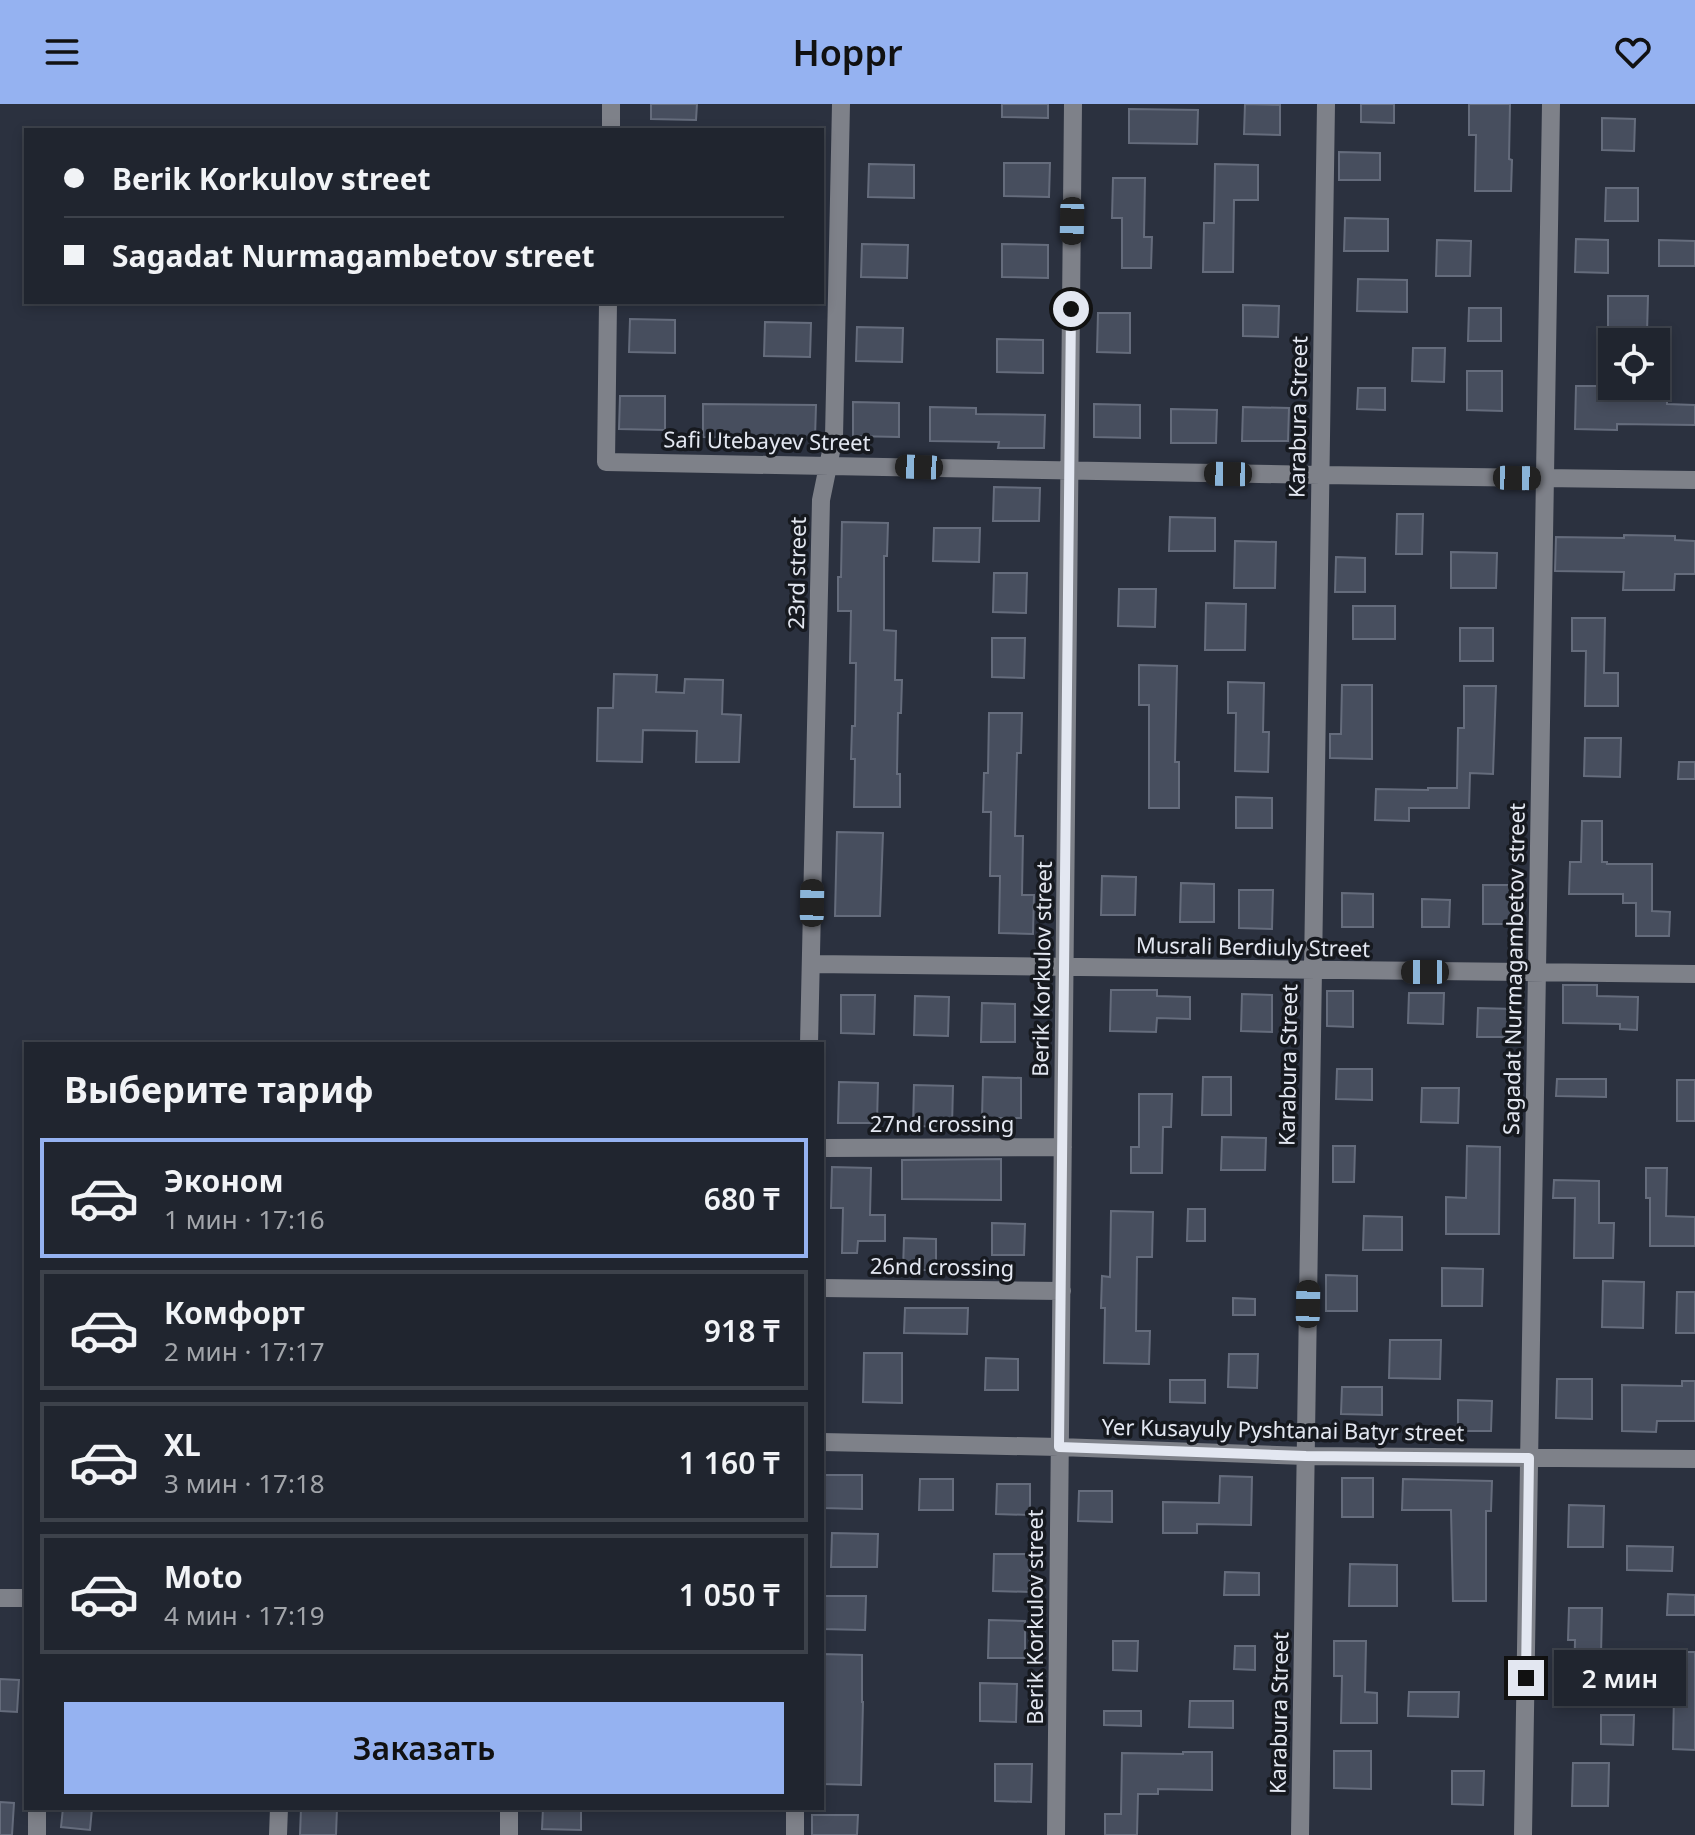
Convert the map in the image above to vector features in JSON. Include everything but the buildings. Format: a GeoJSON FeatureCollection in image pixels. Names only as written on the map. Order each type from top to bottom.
{"type":"FeatureCollection","features":[{"type":"Feature","properties":{"kind":"street"},"geometry":{"type":"LineString","coordinates":[[611,104],[611,128]]}},
{"type":"Feature","properties":{"kind":"street","name":"23rd street"},"geometry":{"type":"LineString","coordinates":[[809,1042],[821,500],[834,437],[841,104]]}},
{"type":"Feature","properties":{"kind":"street","name":"Berik Korkulov street"},"geometry":{"type":"LineString","coordinates":[[1056,1835],[1073,104]]}},
{"type":"Feature","properties":{"kind":"street","name":"Karabura Street"},"geometry":{"type":"LineString","coordinates":[[1300,1835],[1326,104]]}},
{"type":"Feature","properties":{"kind":"street","name":"Sagadat Nurmagambetov street"},"geometry":{"type":"LineString","coordinates":[[1523,1835],[1551,104]]}},
{"type":"Feature","properties":{"kind":"street","name":"Safi Utebayev Street"},"geometry":{"type":"LineString","coordinates":[[608,304],[606,462],[1695,480]]}},
{"type":"Feature","properties":{"kind":"street","name":"Musrali Berdiuly Street"},"geometry":{"type":"LineString","coordinates":[[811,964],[1695,974]]}},
{"type":"Feature","properties":{"kind":"street","name":"27nd crossing"},"geometry":{"type":"LineString","coordinates":[[824,1148],[1063,1147]]}},
{"type":"Feature","properties":{"kind":"street","name":"26nd crossing"},"geometry":{"type":"LineString","coordinates":[[824,1288],[1062,1291]]}},
{"type":"Feature","properties":{"kind":"street","name":"Yer Kusayuly Pyshtanai Batyr street"},"geometry":{"type":"LineString","coordinates":[[824,1442],[1306,1456],[1695,1459]]}},
{"type":"Feature","properties":{"kind":"street"},"geometry":{"type":"LineString","coordinates":[[0,1598],[24,1598]]}},
{"type":"Feature","properties":{"kind":"street"},"geometry":{"type":"LineString","coordinates":[[37,1810],[37,1835]]}},
{"type":"Feature","properties":{"kind":"street"},"geometry":{"type":"LineString","coordinates":[[278,1835],[279,1810]]}},
{"type":"Feature","properties":{"kind":"street"},"geometry":{"type":"LineString","coordinates":[[509,1810],[509,1835]]}},
{"type":"Feature","properties":{"kind":"street"},"geometry":{"type":"LineString","coordinates":[[795,1810],[795,1835]]}},
{"type":"Feature","properties":{"kind":"route"},"geometry":{"type":"LineString","coordinates":[[1071,309],[1059,1447],[1306,1456],[1529,1458],[1526,1678]]}}]}
